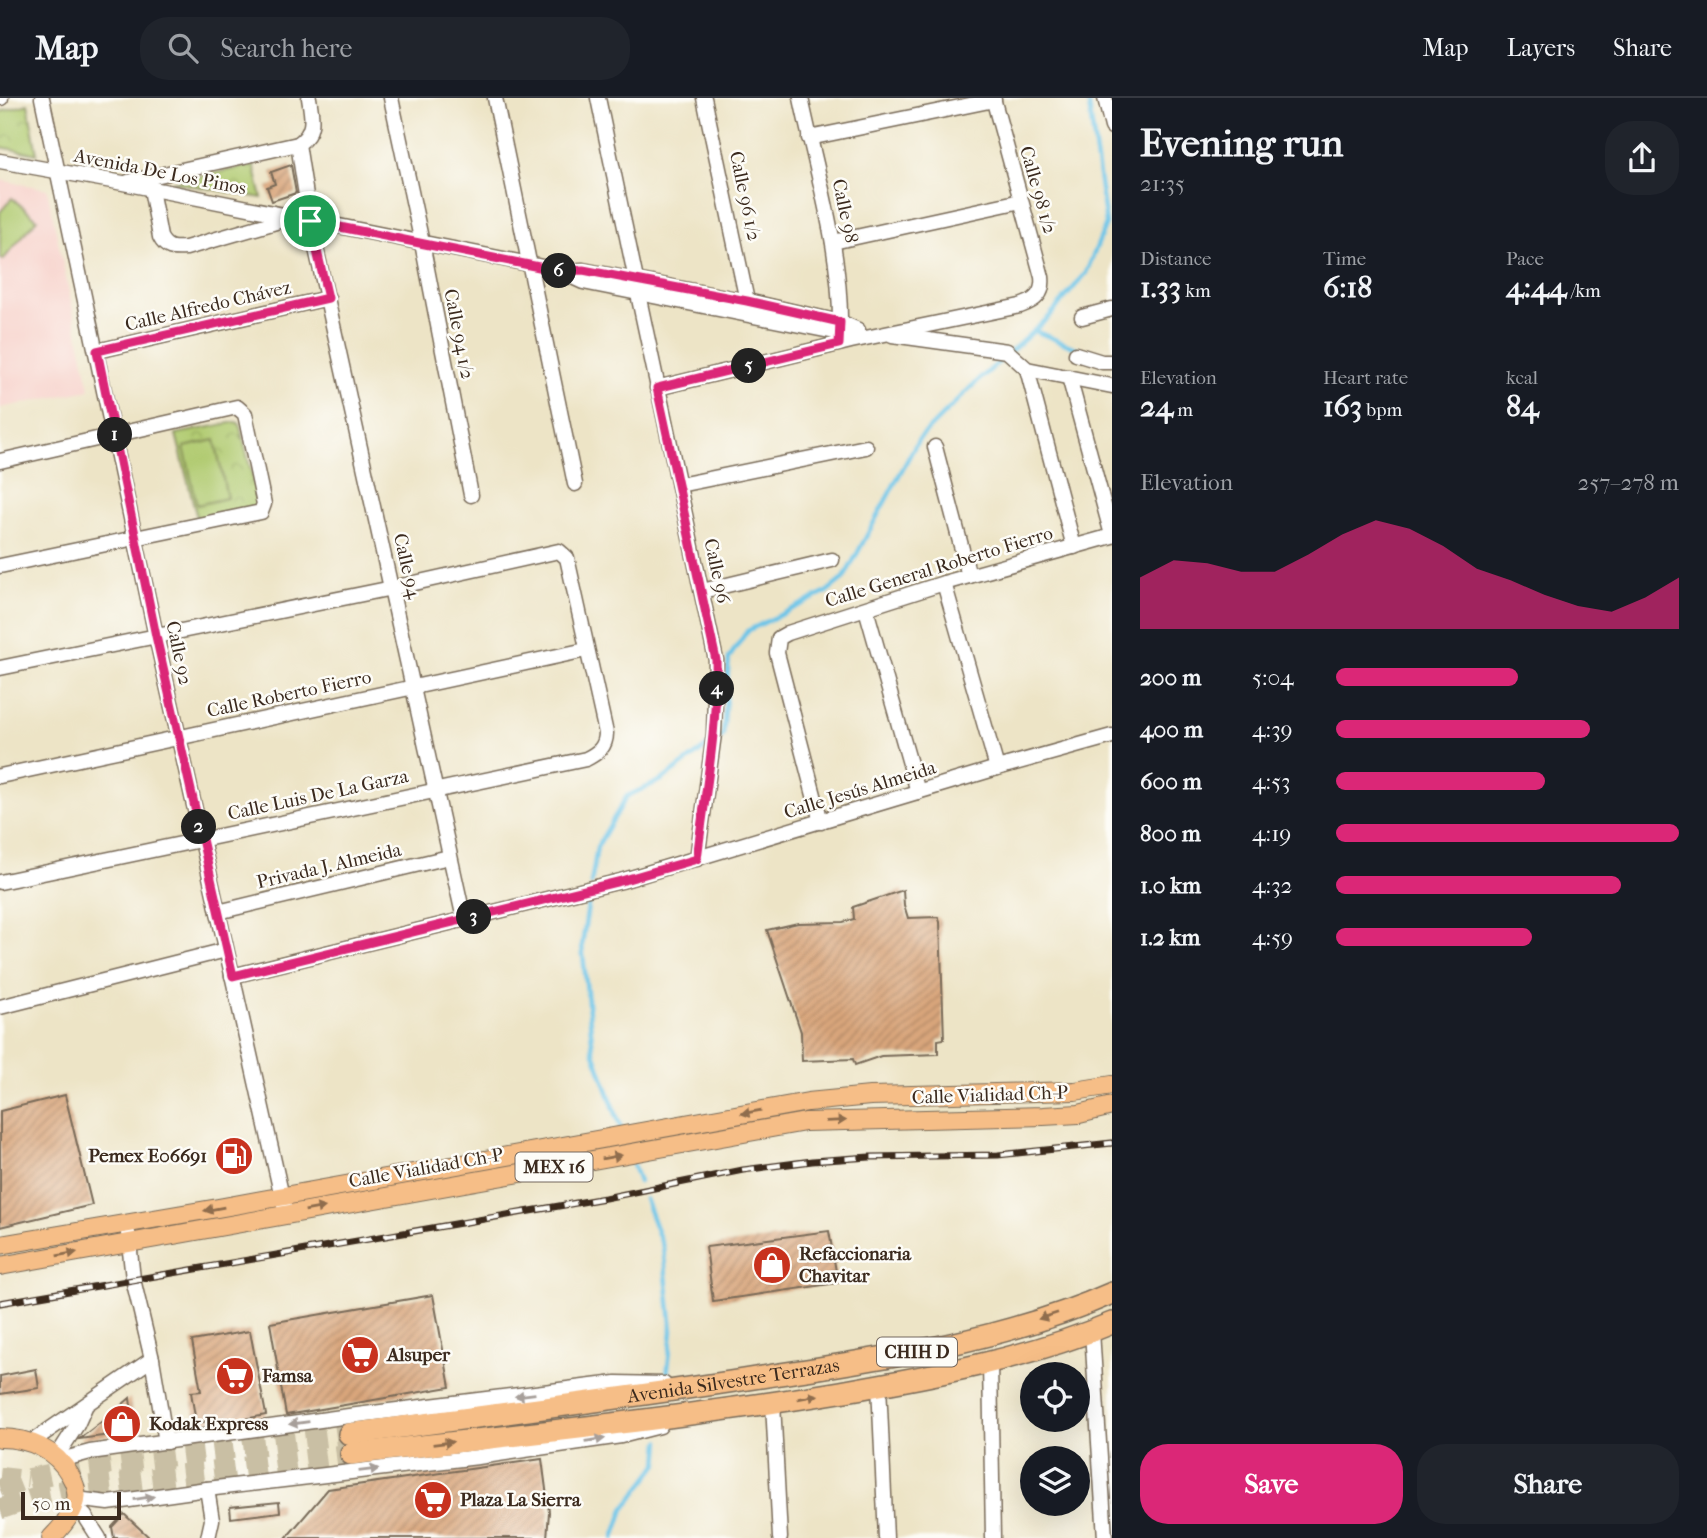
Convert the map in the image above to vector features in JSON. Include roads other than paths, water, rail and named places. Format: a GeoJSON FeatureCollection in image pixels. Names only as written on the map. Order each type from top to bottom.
{"type":"FeatureCollection","features":[{"type":"Feature","properties":{"kind":"highway","name":"Avenida Silvestre Terrazas"},"geometry":{"type":"LineString","coordinates":[[1112,1293],[1009,1328],[919,1352],[350,1444],[717,1411],[773,1403],[990,1362],[1112,1323]]}},
{"type":"Feature","properties":{"kind":"main road","name":"Calle Vialidad Ch-P"},"geometry":{"type":"LineString","coordinates":[[0,1266],[130,1243],[284,1205],[808,1102],[870,1096],[1074,1091],[1112,1085]]}},
{"type":"Feature","properties":{"kind":"main road","name":"Calle Vialidad Ch-P"},"geometry":{"type":"LineString","coordinates":[[0,1245],[126,1223],[284,1205],[805,1122],[1043,1116],[1079,1114],[1112,1106]]}},
{"type":"Feature","properties":{"kind":"main road"},"geometry":{"type":"LineString","coordinates":[[0,1438],[30,1443],[59,1458],[73,1480],[76,1502],[62,1527],[51,1538]]}},
{"type":"Feature","properties":{"kind":"street","name":"Calle 92"},"geometry":{"type":"LineString","coordinates":[[42,98],[156,636],[284,1205]]}},
{"type":"Feature","properties":{"kind":"street"},"geometry":{"type":"LineString","coordinates":[[123,183],[302,141],[313,124],[309,98]]}},
{"type":"Feature","properties":{"kind":"street","name":"Calle 94 1/2"},"geometry":{"type":"LineString","coordinates":[[391,98],[471,495]]}},
{"type":"Feature","properties":{"kind":"street"},"geometry":{"type":"LineString","coordinates":[[495,98],[575,484]]}},
{"type":"Feature","properties":{"kind":"street","name":"Calle 96"},"geometry":{"type":"LineString","coordinates":[[598,98],[716,660],[714,734],[697,859]]}},
{"type":"Feature","properties":{"kind":"street","name":"Calle 96 1/2"},"geometry":{"type":"LineString","coordinates":[[704,98],[747,301]]}},
{"type":"Feature","properties":{"kind":"street","name":"Calle 98"},"geometry":{"type":"LineString","coordinates":[[801,98],[833,242],[838,279],[840,333]]}},
{"type":"Feature","properties":{"kind":"street"},"geometry":{"type":"LineString","coordinates":[[1105,98],[1112,127]]}},
{"type":"Feature","properties":{"kind":"street"},"geometry":{"type":"LineString","coordinates":[[809,138],[993,99]]}},
{"type":"Feature","properties":{"kind":"street","name":"Calle 98 1/2"},"geometry":{"type":"LineString","coordinates":[[883,334],[1020,306],[1041,293],[1042,277],[993,99]]}},
{"type":"Feature","properties":{"kind":"street","name":"Calle 94"},"geometry":{"type":"LineString","coordinates":[[302,141],[310,221],[464,919]]}},
{"type":"Feature","properties":{"kind":"street","name":"Avenida De Los Pinos"},"geometry":{"type":"LineString","coordinates":[[0,161],[123,183],[559,271],[583,270],[637,287],[840,333],[857,330],[883,334]]}},
{"type":"Feature","properties":{"kind":"street"},"geometry":{"type":"LineString","coordinates":[[151,189],[160,237],[163,244],[173,249],[186,248],[290,218]]}},
{"type":"Feature","properties":{"kind":"street"},"geometry":{"type":"LineString","coordinates":[[833,242],[1021,201]]}},
{"type":"Feature","properties":{"kind":"street","name":"Avenida De Los Pinos"},"geometry":{"type":"LineString","coordinates":[[637,287],[747,301],[840,333]]}},
{"type":"Feature","properties":{"kind":"street","name":"Calle Alfredo Chávez"},"geometry":{"type":"LineString","coordinates":[[97,351],[328,298]]}},
{"type":"Feature","properties":{"kind":"street"},"geometry":{"type":"LineString","coordinates":[[1082,317],[1112,309]]}},
{"type":"Feature","properties":{"kind":"street"},"geometry":{"type":"LineString","coordinates":[[657,388],[840,333],[883,334],[1007,351],[1027,369],[1112,386]]}},
{"type":"Feature","properties":{"kind":"street"},"geometry":{"type":"LineString","coordinates":[[1076,354],[1102,362],[1112,362]]}},
{"type":"Feature","properties":{"kind":"street"},"geometry":{"type":"LineString","coordinates":[[1027,369],[1074,547]]}},
{"type":"Feature","properties":{"kind":"street"},"geometry":{"type":"LineString","coordinates":[[1069,377],[1112,536]]}},
{"type":"Feature","properties":{"kind":"street"},"geometry":{"type":"LineString","coordinates":[[0,461],[237,407],[245,414],[264,505],[261,512],[0,566]]}},
{"type":"Feature","properties":{"kind":"street"},"geometry":{"type":"LineString","coordinates":[[678,485],[866,447]]}},
{"type":"Feature","properties":{"kind":"street"},"geometry":{"type":"LineString","coordinates":[[935,447],[968,576]]}},
{"type":"Feature","properties":{"kind":"street","name":"Calle General Roberto Fierro"},"geometry":{"type":"LineString","coordinates":[[821,822],[777,653],[779,638],[944,583],[1112,536]]}},
{"type":"Feature","properties":{"kind":"street"},"geometry":{"type":"LineString","coordinates":[[0,668],[392,588],[553,551],[565,555],[586,650]]}},
{"type":"Feature","properties":{"kind":"street","name":"Calle General Roberto Fierro"},"geometry":{"type":"LineString","coordinates":[[702,591],[832,560]]}},
{"type":"Feature","properties":{"kind":"street"},"geometry":{"type":"LineString","coordinates":[[944,583],[997,768]]}},
{"type":"Feature","properties":{"kind":"street"},"geometry":{"type":"LineString","coordinates":[[866,609],[918,792]]}},
{"type":"Feature","properties":{"kind":"street","name":"Calle Roberto Fierro"},"geometry":{"type":"LineString","coordinates":[[0,776],[586,650]]}},
{"type":"Feature","properties":{"kind":"street","name":"Calle Luis De La Garza"},"geometry":{"type":"LineString","coordinates":[[0,882],[586,759],[601,750],[606,742],[606,733],[586,650]]}},
{"type":"Feature","properties":{"kind":"street","name":"Calle Jesús Almeida"},"geometry":{"type":"LineString","coordinates":[[464,919],[621,881],[1112,736]]}},
{"type":"Feature","properties":{"kind":"street","name":"Privada J. Almeida"},"geometry":{"type":"LineString","coordinates":[[218,912],[449,857]]}},
{"type":"Feature","properties":{"kind":"street"},"geometry":{"type":"LineString","coordinates":[[233,976],[464,919]]}},
{"type":"Feature","properties":{"kind":"street"},"geometry":{"type":"LineString","coordinates":[[0,1007],[226,950]]}},
{"type":"Feature","properties":{"kind":"street"},"geometry":{"type":"LineString","coordinates":[[126,1223],[134,1279],[152,1359],[166,1442]]}},
{"type":"Feature","properties":{"kind":"street"},"geometry":{"type":"LineString","coordinates":[[1092,1331],[1105,1538]]}},
{"type":"Feature","properties":{"kind":"street"},"geometry":{"type":"LineString","coordinates":[[30,1443],[152,1359]]}},
{"type":"Feature","properties":{"kind":"street"},"geometry":{"type":"LineString","coordinates":[[990,1362],[993,1538]]}},
{"type":"Feature","properties":{"kind":"street","name":"CHIH D"},"geometry":{"type":"LineString","coordinates":[[59,1458],[349,1416],[616,1383],[715,1385]]}},
{"type":"Feature","properties":{"kind":"street"},"geometry":{"type":"LineString","coordinates":[[879,1385],[886,1538]]}},
{"type":"Feature","properties":{"kind":"street"},"geometry":{"type":"LineString","coordinates":[[773,1403],[780,1538]]}},
{"type":"Feature","properties":{"kind":"street"},"geometry":{"type":"LineString","coordinates":[[59,1458],[86,1406]]}},
{"type":"Feature","properties":{"kind":"street","name":"CHIH D"},"geometry":{"type":"LineString","coordinates":[[76,1502],[108,1503],[478,1457],[621,1436],[717,1411]]}},
{"type":"Feature","properties":{"kind":"street"},"geometry":{"type":"LineString","coordinates":[[207,1489],[212,1520],[208,1538]]}},
{"type":"Feature","properties":{"kind":"street"},"geometry":{"type":"LineString","coordinates":[[76,1502],[99,1538]]}},
{"type":"Feature","properties":{"kind":"waterway"},"geometry":{"type":"LineString","coordinates":[[716,740],[723,736],[729,658],[747,631],[825,593],[844,578],[918,440],[970,388],[1048,318],[1086,273],[1106,224],[1086,98]]}},
{"type":"Feature","properties":{"kind":"waterway"},"geometry":{"type":"LineString","coordinates":[[1035,331],[1078,349]]}},
{"type":"Feature","properties":{"kind":"waterway"},"geometry":{"type":"LineString","coordinates":[[591,884],[597,847],[627,796],[662,780],[709,745]]}},
{"type":"Feature","properties":{"kind":"waterway"},"geometry":{"type":"LineString","coordinates":[[590,893],[582,945],[593,1050],[621,1128]]}},
{"type":"Feature","properties":{"kind":"waterway"},"geometry":{"type":"LineString","coordinates":[[633,1165],[639,1182]]}},
{"type":"Feature","properties":{"kind":"waterway"},"geometry":{"type":"LineString","coordinates":[[645,1199],[663,1247],[672,1331],[667,1376]]}},
{"type":"Feature","properties":{"kind":"waterway"},"geometry":{"type":"LineString","coordinates":[[614,1538],[624,1509],[658,1464],[660,1441]]}},
{"type":"Feature","properties":{"kind":"tunnel"},"geometry":{"type":"LineString","coordinates":[[0,1490],[28,1479],[82,1467],[349,1434]]}},
{"type":"Feature","properties":{"kind":"tunnel"},"geometry":{"type":"LineString","coordinates":[[0,1509],[45,1494],[89,1486],[351,1454]]}},
{"type":"Feature","properties":{"kind":"tunnel"},"geometry":{"type":"LineString","coordinates":[[0,1476],[28,1479]]}},
{"type":"Feature","properties":{"kind":"railway"},"geometry":{"type":"LineString","coordinates":[[0,1303],[605,1198],[743,1170],[812,1161],[870,1157],[998,1155],[1112,1143]]}},
{"type":"Feature","properties":{"kind":"place","name":"Pemex E06691"},"geometry":{"type":"Point","coordinates":[234,1156]}},
{"type":"Feature","properties":{"kind":"place","name":"Refaccionaria Chavitar"},"geometry":{"type":"Point","coordinates":[772,1265]}},
{"type":"Feature","properties":{"kind":"place","name":"Alsuper"},"geometry":{"type":"Point","coordinates":[360,1355]}},
{"type":"Feature","properties":{"kind":"place","name":"Famsa"},"geometry":{"type":"Point","coordinates":[235,1376]}},
{"type":"Feature","properties":{"kind":"place","name":"Kodak Express"},"geometry":{"type":"Point","coordinates":[122,1424]}},
{"type":"Feature","properties":{"kind":"place","name":"Plaza La Sierra"},"geometry":{"type":"Point","coordinates":[433,1500]}}]}
